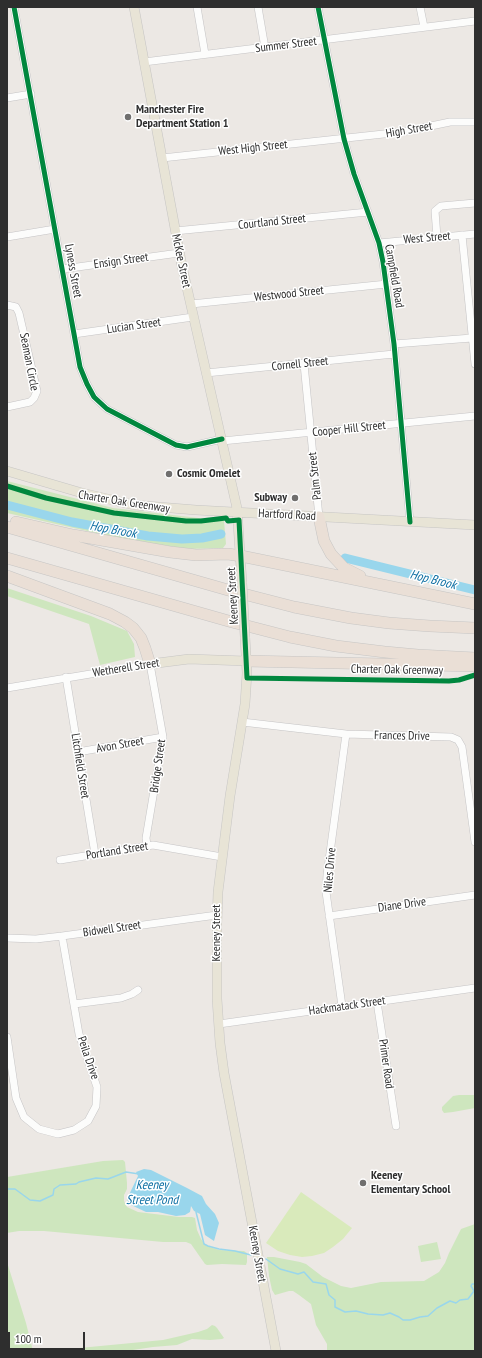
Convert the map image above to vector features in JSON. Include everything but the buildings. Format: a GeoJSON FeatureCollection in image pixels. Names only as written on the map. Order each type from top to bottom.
{"type":"FeatureCollection","features":[{"type":"Feature","properties":{"kind":"highway"},"geometry":{"type":"LineString","coordinates":[[319,517],[325,544],[338,562],[355,574],[395,588]]}},
{"type":"Feature","properties":{"kind":"highway"},"geometry":{"type":"LineString","coordinates":[[7,520],[73,535],[170,552],[196,555],[228,554],[241,556],[475,604]]}},
{"type":"Feature","properties":{"kind":"highway"},"geometry":{"type":"LineString","coordinates":[[7,527],[228,590],[294,607],[344,617],[389,623],[475,628]]}},
{"type":"Feature","properties":{"kind":"highway"},"geometry":{"type":"LineString","coordinates":[[7,558],[297,639],[379,652],[475,658]]}},
{"type":"Feature","properties":{"kind":"highway"},"geometry":{"type":"LineString","coordinates":[[7,576],[102,611],[125,622],[141,638],[150,664]]}},
{"type":"Feature","properties":{"kind":"highway"},"geometry":{"type":"LineString","coordinates":[[246,661],[475,666]]}},
{"type":"Feature","properties":{"kind":"main road","name":"McKee Street"},"geometry":{"type":"LineString","coordinates":[[134,7],[179,253],[238,512]]}},
{"type":"Feature","properties":{"kind":"main road","name":"Hartford Road"},"geometry":{"type":"LineString","coordinates":[[7,471],[82,493],[134,505],[475,525]]}},
{"type":"Feature","properties":{"kind":"main road","name":"Keeney Street"},"geometry":{"type":"LineString","coordinates":[[238,512],[245,637],[246,688],[242,722],[231,784],[222,857],[217,915],[217,999],[224,1073],[276,1351]]}},
{"type":"Feature","properties":{"kind":"main road","name":"Wetherell Street"},"geometry":{"type":"LineString","coordinates":[[150,664],[189,659],[246,661]]}},
{"type":"Feature","properties":{"kind":"street","name":"Lyness Street"},"geometry":{"type":"LineString","coordinates":[[14,7],[80,367],[87,384],[94,397],[107,409],[176,445],[187,447],[222,440]]}},
{"type":"Feature","properties":{"kind":"street"},"geometry":{"type":"LineString","coordinates":[[197,7],[205,54]]}},
{"type":"Feature","properties":{"kind":"street"},"geometry":{"type":"LineString","coordinates":[[258,7],[265,48]]}},
{"type":"Feature","properties":{"kind":"street","name":"Campfield Road"},"geometry":{"type":"LineString","coordinates":[[318,7],[344,139],[354,174],[379,243],[387,284],[410,522]]}},
{"type":"Feature","properties":{"kind":"street"},"geometry":{"type":"LineString","coordinates":[[420,7],[424,27]]}},
{"type":"Feature","properties":{"kind":"street","name":"Summer Street"},"geometry":{"type":"LineString","coordinates":[[144,62],[475,21]]}},
{"type":"Feature","properties":{"kind":"street"},"geometry":{"type":"LineString","coordinates":[[7,98],[31,94]]}},
{"type":"Feature","properties":{"kind":"street","name":"High Street"},"geometry":{"type":"LineString","coordinates":[[344,139],[402,132],[450,122],[475,122]]}},
{"type":"Feature","properties":{"kind":"street","name":"West High Street"},"geometry":{"type":"LineString","coordinates":[[162,158],[344,139]]}},
{"type":"Feature","properties":{"kind":"street"},"geometry":{"type":"LineString","coordinates":[[437,237],[435,211],[441,206],[475,203]]}},
{"type":"Feature","properties":{"kind":"street","name":"Courtland Street"},"geometry":{"type":"LineString","coordinates":[[175,231],[368,212]]}},
{"type":"Feature","properties":{"kind":"street"},"geometry":{"type":"LineString","coordinates":[[7,237],[55,229]]}},
{"type":"Feature","properties":{"kind":"street","name":"West Street"},"geometry":{"type":"LineString","coordinates":[[379,243],[475,234]]}},
{"type":"Feature","properties":{"kind":"street"},"geometry":{"type":"LineString","coordinates":[[462,235],[475,364]]}},
{"type":"Feature","properties":{"kind":"street","name":"Ensign Street"},"geometry":{"type":"LineString","coordinates":[[63,269],[179,253]]}},
{"type":"Feature","properties":{"kind":"street","name":"Westwood Street"},"geometry":{"type":"LineString","coordinates":[[191,304],[387,284]]}},
{"type":"Feature","properties":{"kind":"street","name":"Seaman Circle"},"geometry":{"type":"LineString","coordinates":[[7,305],[16,307],[19,313],[37,391],[34,398],[30,402],[7,407]]}},
{"type":"Feature","properties":{"kind":"street","name":"Lucian Street"},"geometry":{"type":"LineString","coordinates":[[74,334],[194,317]]}},
{"type":"Feature","properties":{"kind":"street"},"geometry":{"type":"LineString","coordinates":[[394,344],[472,338]]}},
{"type":"Feature","properties":{"kind":"street","name":"Cornell Street"},"geometry":{"type":"LineString","coordinates":[[206,373],[394,354]]}},
{"type":"Feature","properties":{"kind":"street","name":"Palm Street"},"geometry":{"type":"LineString","coordinates":[[304,364],[319,517]]}},
{"type":"Feature","properties":{"kind":"street","name":"Cooper Hill Street"},"geometry":{"type":"LineString","coordinates":[[222,440],[311,433],[475,416]]}},
{"type":"Feature","properties":{"kind":"street","name":"Wetherell Street"},"geometry":{"type":"LineString","coordinates":[[7,688],[150,664]]}},
{"type":"Feature","properties":{"kind":"street","name":"Bridge Street"},"geometry":{"type":"LineString","coordinates":[[147,845],[146,838],[163,737],[150,664]]}},
{"type":"Feature","properties":{"kind":"street","name":"Litchfield Street"},"geometry":{"type":"LineString","coordinates":[[66,677],[95,854]]}},
{"type":"Feature","properties":{"kind":"street","name":"Frances Drive"},"geometry":{"type":"LineString","coordinates":[[242,722],[346,734],[451,737],[458,740],[462,747],[475,842]]}},
{"type":"Feature","properties":{"kind":"street","name":"Niles Drive"},"geometry":{"type":"LineString","coordinates":[[342,1006],[326,892],[346,734]]}},
{"type":"Feature","properties":{"kind":"street","name":"Avon Street"},"geometry":{"type":"LineString","coordinates":[[78,752],[163,737]]}},
{"type":"Feature","properties":{"kind":"street","name":"Portland Street"},"geometry":{"type":"LineString","coordinates":[[60,860],[147,845],[222,857]]}},
{"type":"Feature","properties":{"kind":"street","name":"Diane Drive"},"geometry":{"type":"LineString","coordinates":[[329,916],[475,895]]}},
{"type":"Feature","properties":{"kind":"street","name":"Bidwell Street"},"geometry":{"type":"LineString","coordinates":[[7,938],[36,939],[217,915]]}},
{"type":"Feature","properties":{"kind":"street","name":"Peila Drive"},"geometry":{"type":"LineString","coordinates":[[7,1037],[16,1098],[24,1117],[39,1129],[58,1134],[74,1130],[88,1121],[96,1106],[97,1087],[79,1034],[62,936]]}},
{"type":"Feature","properties":{"kind":"street","name":"Hackmatack Street"},"geometry":{"type":"LineString","coordinates":[[219,1024],[475,988]]}},
{"type":"Feature","properties":{"kind":"street"},"geometry":{"type":"LineString","coordinates":[[74,1004],[121,998],[138,990]]}},
{"type":"Feature","properties":{"kind":"street","name":"Primer Road"},"geometry":{"type":"LineString","coordinates":[[377,1002],[396,1126]]}},
{"type":"Feature","properties":{"kind":"green space"},"geometry":{"type":"Polygon","coordinates":[[[7,481],[113,508],[224,521],[226,544],[223,548],[186,549],[114,537],[7,513],[7,481]]]}},
{"type":"Feature","properties":{"kind":"green space"},"geometry":{"type":"Polygon","coordinates":[[[7,588],[91,616],[127,631],[134,644],[135,657],[100,665],[89,624],[7,596],[7,588]]]}},
{"type":"Feature","properties":{"kind":"green space"},"geometry":{"type":"Polygon","coordinates":[[[475,1095],[475,1108],[444,1113],[442,1107],[453,1096],[475,1095]]]}},
{"type":"Feature","properties":{"kind":"green space"},"geometry":{"type":"Polygon","coordinates":[[[123,1160],[125,1162],[127,1183],[124,1201],[127,1207],[138,1212],[195,1218],[197,1230],[205,1244],[219,1250],[244,1251],[247,1253],[246,1265],[207,1265],[191,1244],[186,1242],[163,1242],[44,1231],[19,1231],[7,1233],[7,1177],[103,1161],[123,1160]]]}},
{"type":"Feature","properties":{"kind":"green space"},"geometry":{"type":"Polygon","coordinates":[[[301,1192],[352,1228],[343,1239],[324,1253],[302,1257],[290,1255],[278,1251],[266,1243],[301,1192]]]}},
{"type":"Feature","properties":{"kind":"green space"},"geometry":{"type":"Polygon","coordinates":[[[475,1224],[475,1351],[327,1351],[327,1344],[316,1325],[311,1304],[293,1291],[275,1295],[272,1290],[267,1257],[274,1257],[306,1264],[323,1277],[341,1286],[351,1288],[381,1282],[424,1281],[439,1272],[445,1263],[461,1229],[475,1224]]]}},
{"type":"Feature","properties":{"kind":"green space"},"geometry":{"type":"Polygon","coordinates":[[[437,1242],[441,1259],[421,1262],[418,1246],[437,1242]]]}},
{"type":"Feature","properties":{"kind":"green space"},"geometry":{"type":"Polygon","coordinates":[[[7,1262],[26,1323],[33,1351],[7,1351],[7,1262]]]}},
{"type":"Feature","properties":{"kind":"green space"},"geometry":{"type":"Polygon","coordinates":[[[212,1325],[217,1328],[224,1338],[210,1340],[192,1339],[177,1345],[126,1351],[61,1351],[163,1340],[198,1332],[207,1329],[212,1325]]]}},
{"type":"Feature","properties":{"kind":"water","name":"Keeney Street Pond"},"geometry":{"type":"Polygon","coordinates":[[[144,1169],[151,1170],[202,1196],[206,1204],[215,1214],[219,1223],[214,1241],[205,1235],[200,1214],[194,1211],[191,1206],[190,1212],[185,1215],[176,1216],[158,1212],[146,1212],[129,1204],[127,1199],[138,1176],[136,1172],[144,1169]]]}},
{"type":"Feature","properties":{"kind":"waterway","name":"Hop Brook"},"geometry":{"type":"LineString","coordinates":[[7,505],[72,522],[148,536],[182,539],[202,538],[221,534]]}},
{"type":"Feature","properties":{"kind":"waterway","name":"Hop Brook"},"geometry":{"type":"LineString","coordinates":[[345,558],[475,590]]}},
{"type":"Feature","properties":{"kind":"waterway"},"geometry":{"type":"LineString","coordinates":[[7,1189],[15,1189],[30,1200],[40,1201],[53,1195],[54,1189],[60,1185],[76,1184],[96,1178],[108,1179],[126,1172],[139,1174]]}},
{"type":"Feature","properties":{"kind":"waterway"},"geometry":{"type":"LineString","coordinates":[[196,1212],[204,1244],[219,1249],[251,1255]]}},
{"type":"Feature","properties":{"kind":"waterway"},"geometry":{"type":"LineString","coordinates":[[266,1259],[280,1269],[298,1274],[304,1272],[313,1282],[326,1284],[329,1295],[335,1300],[335,1307],[345,1312],[356,1311],[368,1314],[383,1315],[390,1313],[403,1320],[428,1316],[437,1308],[450,1301],[456,1303],[460,1300],[468,1299],[474,1291],[471,1286],[472,1284],[475,1284]]}},
{"type":"Feature","properties":{"kind":"cycle path"},"geometry":{"type":"LineString","coordinates":[[14,7],[80,367],[87,384],[94,397],[107,409],[176,445],[187,447],[222,439]]}},
{"type":"Feature","properties":{"kind":"cycle path"},"geometry":{"type":"LineString","coordinates":[[318,7],[344,139],[354,174],[379,243],[383,262],[394,344],[410,522]]}},
{"type":"Feature","properties":{"kind":"cycle path","name":"Charter Oak Greenway"},"geometry":{"type":"LineString","coordinates":[[7,486],[46,498],[114,513],[186,521],[226,518],[228,521],[239,520],[247,678],[449,681],[459,680],[475,675]]}},
{"type":"Feature","properties":{"kind":"place","name":"Manchester Fire Department Station 1"},"geometry":{"type":"Point","coordinates":[128,117]}},
{"type":"Feature","properties":{"kind":"place","name":"Cosmic Omelet"},"geometry":{"type":"Point","coordinates":[169,474]}},
{"type":"Feature","properties":{"kind":"place","name":"Subway"},"geometry":{"type":"Point","coordinates":[295,498]}},
{"type":"Feature","properties":{"kind":"place","name":"Keeney Elementary School"},"geometry":{"type":"Point","coordinates":[363,1183]}}]}
